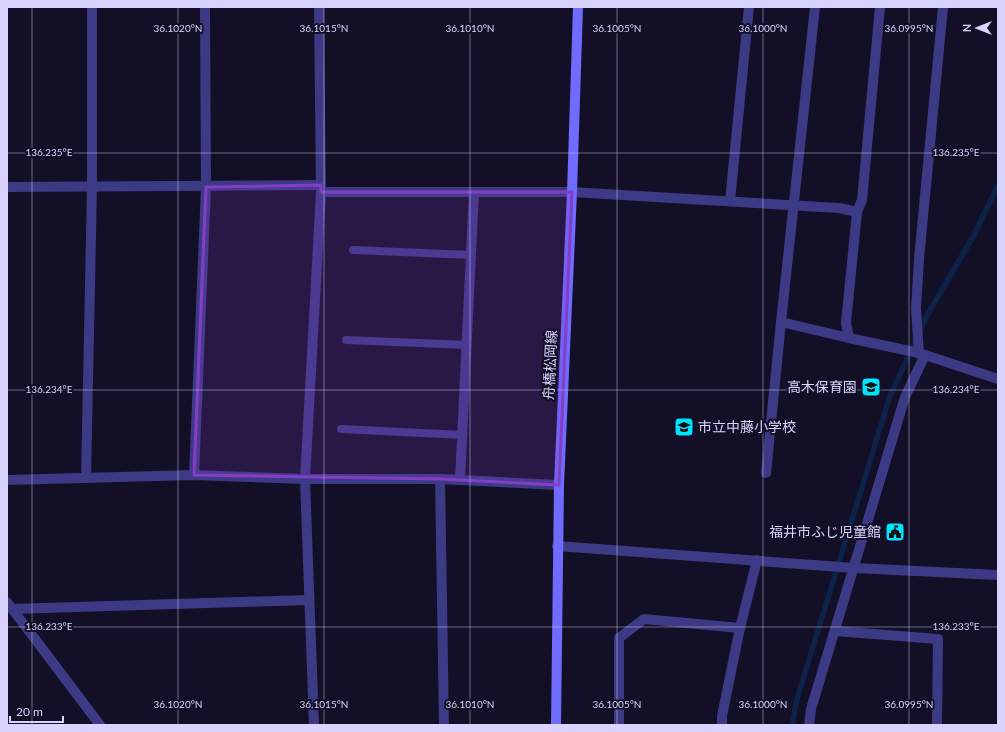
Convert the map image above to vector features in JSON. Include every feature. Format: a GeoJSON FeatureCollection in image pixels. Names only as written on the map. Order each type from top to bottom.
{"type":"FeatureCollection","features":[{"type":"Feature","properties":{"kind":"main road","name":"舟橋松岡線"},"geometry":{"type":"LineString","coordinates":[[556,725],[557,546],[572,192],[578,7]]}},
{"type":"Feature","properties":{"kind":"street"},"geometry":{"type":"LineString","coordinates":[[86,478],[92,187],[92,7]]}},
{"type":"Feature","properties":{"kind":"street"},"geometry":{"type":"LineString","coordinates":[[194,475],[206,187],[205,7]]}},
{"type":"Feature","properties":{"kind":"street"},"geometry":{"type":"LineString","coordinates":[[314,725],[305,479],[321,188],[319,7]]}},
{"type":"Feature","properties":{"kind":"street"},"geometry":{"type":"LineString","coordinates":[[730,201],[749,7]]}},
{"type":"Feature","properties":{"kind":"street"},"geometry":{"type":"LineString","coordinates":[[766,473],[815,7]]}},
{"type":"Feature","properties":{"kind":"street"},"geometry":{"type":"LineString","coordinates":[[848,338],[846,323],[857,212],[862,200],[880,7]]}},
{"type":"Feature","properties":{"kind":"street"},"geometry":{"type":"LineString","coordinates":[[809,725],[811,709],[905,397],[922,354],[916,309],[919,259],[943,7]]}},
{"type":"Feature","properties":{"kind":"street"},"geometry":{"type":"LineString","coordinates":[[7,187],[321,188],[474,192],[572,192],[839,208],[857,212]]}},
{"type":"Feature","properties":{"kind":"street"},"geometry":{"type":"LineString","coordinates":[[460,480],[474,192]]}},
{"type":"Feature","properties":{"kind":"street"},"geometry":{"type":"LineString","coordinates":[[781,322],[922,354],[998,379]]}},
{"type":"Feature","properties":{"kind":"street"},"geometry":{"type":"LineString","coordinates":[[7,480],[194,475],[305,479],[440,479],[559,485]]}},
{"type":"Feature","properties":{"kind":"street"},"geometry":{"type":"LineString","coordinates":[[440,479],[444,725]]}},
{"type":"Feature","properties":{"kind":"street"},"geometry":{"type":"LineString","coordinates":[[557,546],[854,568],[998,575]]}},
{"type":"Feature","properties":{"kind":"street"},"geometry":{"type":"LineString","coordinates":[[722,725],[722,716],[740,628],[757,560]]}},
{"type":"Feature","properties":{"kind":"street"},"geometry":{"type":"LineString","coordinates":[[10,606],[309,600]]}},
{"type":"Feature","properties":{"kind":"street"},"geometry":{"type":"LineString","coordinates":[[10,606],[100,725]]}},
{"type":"Feature","properties":{"kind":"street"},"geometry":{"type":"LineString","coordinates":[[619,725],[620,638],[644,619],[740,628]]}},
{"type":"Feature","properties":{"kind":"street"},"geometry":{"type":"LineString","coordinates":[[834,631],[938,639],[937,725]]}},
{"type":"Feature","properties":{"kind":"lane"},"geometry":{"type":"LineString","coordinates":[[353,250],[471,255]]}},
{"type":"Feature","properties":{"kind":"lane"},"geometry":{"type":"LineString","coordinates":[[346,340],[467,345]]}},
{"type":"Feature","properties":{"kind":"lane"},"geometry":{"type":"LineString","coordinates":[[341,429],[462,435]]}},
{"type":"Feature","properties":{"kind":"highlighted area"},"geometry":{"type":"Polygon","coordinates":[[[321,185],[321,192],[572,192],[559,485],[440,479],[194,475],[206,187],[321,185]]]}},
{"type":"Feature","properties":{"kind":"waterway"},"geometry":{"type":"LineString","coordinates":[[792,725],[797,699],[890,396],[929,312],[974,235],[998,185]]}},
{"type":"Feature","properties":{"kind":"place","name":"高木保育園"},"geometry":{"type":"Point","coordinates":[871,387]}},
{"type":"Feature","properties":{"kind":"place","name":"市立中藤小学校"},"geometry":{"type":"Point","coordinates":[684,427]}},
{"type":"Feature","properties":{"kind":"place","name":"福井市ふじ児童館"},"geometry":{"type":"Point","coordinates":[895,532]}}]}
